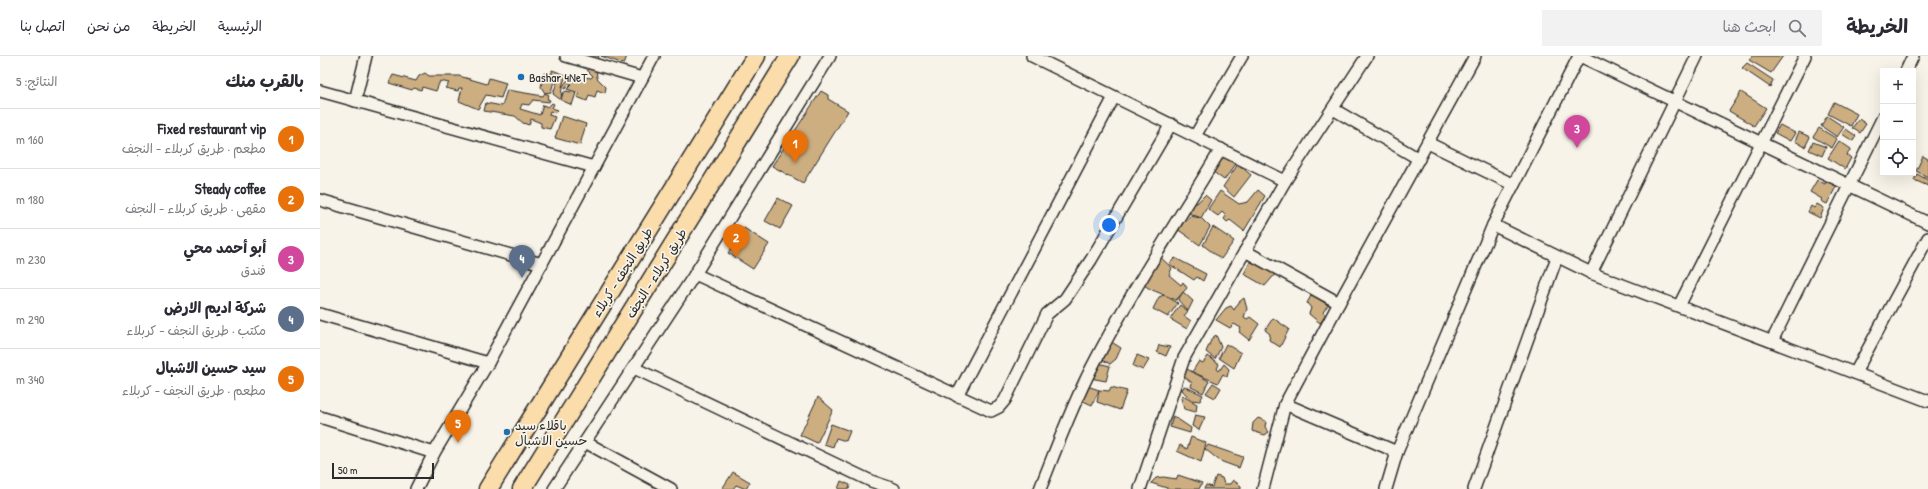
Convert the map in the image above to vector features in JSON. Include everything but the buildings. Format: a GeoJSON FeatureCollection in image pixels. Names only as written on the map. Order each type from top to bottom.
{"type":"FeatureCollection","features":[{"type":"Feature","properties":{"kind":"highway","name":"طريق النجف - کربلاء"},"geometry":{"type":"LineString","coordinates":[[488,489],[756,56]]}},
{"type":"Feature","properties":{"kind":"highway","name":"طريق کربلاء - النجف"},"geometry":{"type":"LineString","coordinates":[[522,489],[790,56]]}},
{"type":"Feature","properties":{"kind":"street"},"geometry":{"type":"LineString","coordinates":[[355,101],[366,56]]}},
{"type":"Feature","properties":{"kind":"street"},"geometry":{"type":"LineString","coordinates":[[566,56],[642,78]]}},
{"type":"Feature","properties":{"kind":"street"},"geometry":{"type":"LineString","coordinates":[[416,489],[434,453],[488,363],[654,56]]}},
{"type":"Feature","properties":{"kind":"street"},"geometry":{"type":"LineString","coordinates":[[554,489],[695,274],[830,56]]}},
{"type":"Feature","properties":{"kind":"street"},"geometry":{"type":"LineString","coordinates":[[1032,56],[1284,181]]}},
{"type":"Feature","properties":{"kind":"street"},"geometry":{"type":"LineString","coordinates":[[1195,136],[1242,56]]}},
{"type":"Feature","properties":{"kind":"street"},"geometry":{"type":"LineString","coordinates":[[1140,489],[1184,358],[1284,181],[1368,56]]}},
{"type":"Feature","properties":{"kind":"street"},"geometry":{"type":"LineString","coordinates":[[1263,489],[1285,404],[1475,56]]}},
{"type":"Feature","properties":{"kind":"street"},"geometry":{"type":"LineString","coordinates":[[1386,489],[1397,452],[1493,226],[1580,56],[1928,222]]}},
{"type":"Feature","properties":{"kind":"street"},"geometry":{"type":"LineString","coordinates":[[1591,273],[1697,56]]}},
{"type":"Feature","properties":{"kind":"street"},"geometry":{"type":"LineString","coordinates":[[1679,306],[1805,56]]}},
{"type":"Feature","properties":{"kind":"street"},"geometry":{"type":"LineString","coordinates":[[1907,68],[1913,56]]}},
{"type":"Feature","properties":{"kind":"street"},"geometry":{"type":"LineString","coordinates":[[320,91],[594,167]]}},
{"type":"Feature","properties":{"kind":"street"},"geometry":{"type":"LineString","coordinates":[[957,396],[1114,97]]}},
{"type":"Feature","properties":{"kind":"street"},"geometry":{"type":"LineString","coordinates":[[1333,109],[1419,159]]}},
{"type":"Feature","properties":{"kind":"street"},"geometry":{"type":"LineString","coordinates":[[1772,341],[1880,122]]}},
{"type":"Feature","properties":{"kind":"street"},"geometry":{"type":"LineString","coordinates":[[695,274],[991,411],[999,407],[1005,400],[1047,314],[1065,299],[1091,260],[1171,124]]}},
{"type":"Feature","properties":{"kind":"street"},"geometry":{"type":"LineString","coordinates":[[1428,143],[1514,185]]}},
{"type":"Feature","properties":{"kind":"street"},"geometry":{"type":"LineString","coordinates":[[1040,489],[1065,426],[1091,370],[1121,313],[1221,149]]}},
{"type":"Feature","properties":{"kind":"street"},"geometry":{"type":"LineString","coordinates":[[320,200],[542,264]]}},
{"type":"Feature","properties":{"kind":"street"},"geometry":{"type":"LineString","coordinates":[[1493,226],[1591,273],[1928,401]]}},
{"type":"Feature","properties":{"kind":"street"},"geometry":{"type":"LineString","coordinates":[[1855,373],[1928,238]]}},
{"type":"Feature","properties":{"kind":"street"},"geometry":{"type":"LineString","coordinates":[[1245,251],[1339,303]]}},
{"type":"Feature","properties":{"kind":"street"},"geometry":{"type":"LineString","coordinates":[[1474,489],[1558,257]]}},
{"type":"Feature","properties":{"kind":"street"},"geometry":{"type":"LineString","coordinates":[[320,314],[488,363]]}},
{"type":"Feature","properties":{"kind":"street"},"geometry":{"type":"LineString","coordinates":[[634,368],[871,481],[894,489]]}},
{"type":"Feature","properties":{"kind":"street"},"geometry":{"type":"LineString","coordinates":[[1285,404],[1397,452]]}},
{"type":"Feature","properties":{"kind":"street"},"geometry":{"type":"LineString","coordinates":[[320,417],[434,453]]}},
{"type":"Feature","properties":{"kind":"street"},"geometry":{"type":"LineString","coordinates":[[585,442],[650,484],[670,489]]}},
{"type":"Feature","properties":{"kind":"place","name":"Bashar 4NeT"},"geometry":{"type":"Point","coordinates":[521,77]}},
{"type":"Feature","properties":{"kind":"place","name":"أبو أحمد محي"},"geometry":{"type":"Point","coordinates":[1577,148]}},
{"type":"Feature","properties":{"kind":"place","name":"Fixed restaurant vip"},"geometry":{"type":"Point","coordinates":[795,163]}},
{"type":"Feature","properties":{"kind":"place","name":"Steady coffee"},"geometry":{"type":"Point","coordinates":[736,257]}},
{"type":"Feature","properties":{"kind":"place","name":"شركة اديم الارض"},"geometry":{"type":"Point","coordinates":[522,278]}},
{"type":"Feature","properties":{"kind":"place","name":"باقلاء سيد حسين الاشبال"},"geometry":{"type":"Point","coordinates":[507,432]}},
{"type":"Feature","properties":{"kind":"place","name":"سيد حسين الاشبال"},"geometry":{"type":"Point","coordinates":[458,443]}}]}
